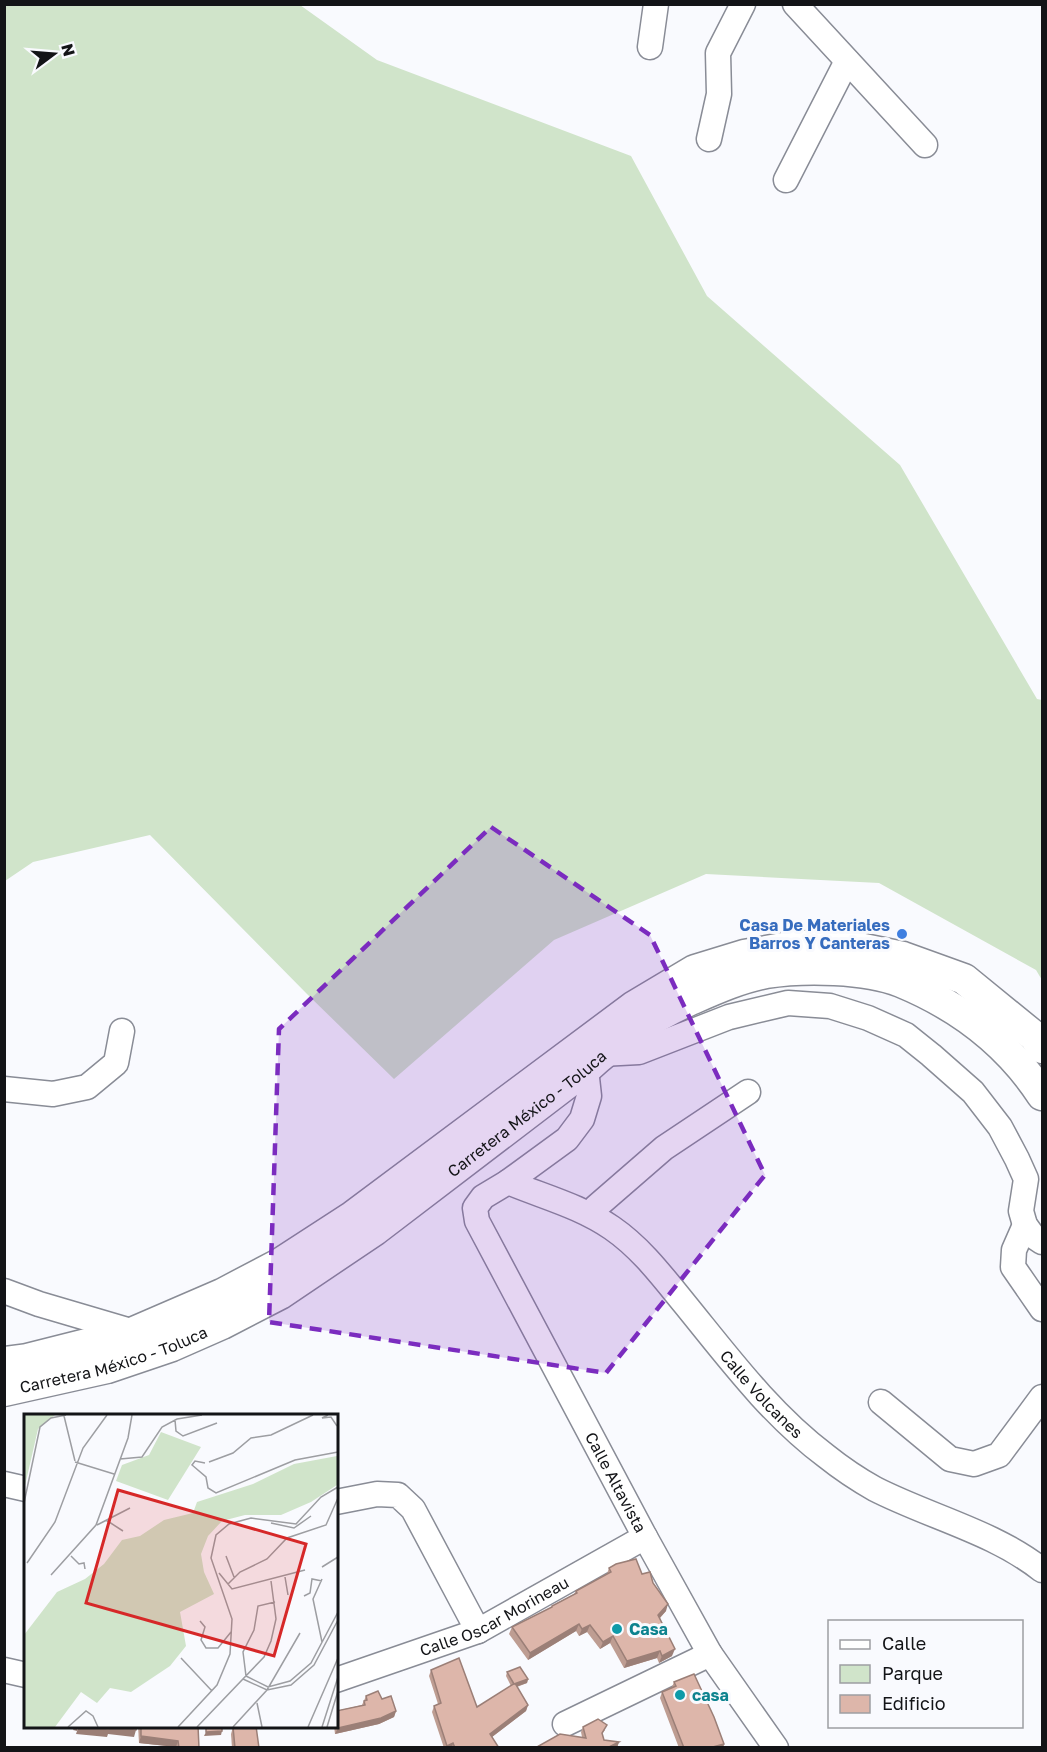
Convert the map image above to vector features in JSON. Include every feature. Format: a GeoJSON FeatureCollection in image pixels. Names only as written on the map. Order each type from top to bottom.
{"type":"FeatureCollection","features":[{"type":"Feature","properties":{"kind":"main road","name":"Carretera México - Toluca"},"geometry":{"type":"LineString","coordinates":[[4,1362],[27,1359],[134,1332],[222,1294],[279,1264],[353,1216],[633,1007],[695,970],[744,956],[794,946],[849,946],[903,957],[964,980],[1034,1036],[1042,1048]]}},
{"type":"Feature","properties":{"kind":"main road","name":"Carretera México - Toluca"},"geometry":{"type":"LineString","coordinates":[[4,1391],[107,1368],[172,1346],[222,1324],[280,1294],[375,1230],[642,1025],[674,1007],[733,982],[765,973],[834,970],[900,982],[963,1014],[990,1035],[1013,1056],[1042,1095]]}},
{"type":"Feature","properties":{"kind":"street"},"geometry":{"type":"LineString","coordinates":[[650,47],[656,4]]}},
{"type":"Feature","properties":{"kind":"street"},"geometry":{"type":"LineString","coordinates":[[709,139],[719,94],[718,52],[743,4]]}},
{"type":"Feature","properties":{"kind":"street"},"geometry":{"type":"LineString","coordinates":[[795,4],[925,145]]}},
{"type":"Feature","properties":{"kind":"street"},"geometry":{"type":"LineString","coordinates":[[786,180],[847,61]]}},
{"type":"Feature","properties":{"kind":"street"},"geometry":{"type":"LineString","coordinates":[[508,1182],[567,1139],[582,1119],[589,1096],[594,1061],[639,1052],[729,1017],[788,1003],[830,1006],[868,1018],[906,1035],[932,1054],[973,1092],[1000,1127],[1017,1159],[1026,1179],[1021,1211],[1025,1225],[1033,1236],[1042,1242]]}},
{"type":"Feature","properties":{"kind":"street"},"geometry":{"type":"LineString","coordinates":[[4,1089],[53,1094],[87,1088],[116,1062],[122,1031]]}},
{"type":"Feature","properties":{"kind":"street"},"geometry":{"type":"LineString","coordinates":[[591,1214],[664,1148],[748,1092]]}},
{"type":"Feature","properties":{"kind":"street","name":"Calle Altavista"},"geometry":{"type":"LineString","coordinates":[[508,1182],[483,1197],[475,1208],[477,1221],[710,1654],[776,1748]]}},
{"type":"Feature","properties":{"kind":"street","name":"Calle Volcanes"},"geometry":{"type":"LineString","coordinates":[[508,1182],[591,1214],[641,1251],[774,1411],[825,1456],[874,1488],[997,1542],[1030,1560],[1042,1570]]}},
{"type":"Feature","properties":{"kind":"street"},"geometry":{"type":"LineString","coordinates":[[1025,1225],[1014,1250],[1013,1267],[1042,1309]]}},
{"type":"Feature","properties":{"kind":"street"},"geometry":{"type":"LineString","coordinates":[[4,1291],[39,1304],[134,1332]]}},
{"type":"Feature","properties":{"kind":"street"},"geometry":{"type":"LineString","coordinates":[[881,1402],[950,1459],[974,1464],[999,1455],[1042,1397]]}},
{"type":"Feature","properties":{"kind":"street"},"geometry":{"type":"LineString","coordinates":[[4,1484],[24,1489]]}},
{"type":"Feature","properties":{"kind":"street"},"geometry":{"type":"LineString","coordinates":[[338,1502],[377,1494],[398,1496],[413,1509],[478,1631]]}},
{"type":"Feature","properties":{"kind":"street","name":"Calle Oscar Morineau"},"geometry":{"type":"LineString","coordinates":[[338,1679],[478,1631],[645,1537]]}},
{"type":"Feature","properties":{"kind":"street"},"geometry":{"type":"LineString","coordinates":[[565,1724],[710,1654]]}},
{"type":"Feature","properties":{"kind":"street"},"geometry":{"type":"LineString","coordinates":[[4,1671],[24,1675]]}},
{"type":"Feature","properties":{"kind":"highlighted area"},"geometry":{"type":"Polygon","coordinates":[[[491,827],[650,935],[765,1175],[606,1373],[269,1322],[279,1029],[491,827]]]}},
{"type":"Feature","properties":{"kind":"green space"},"geometry":{"type":"Polygon","coordinates":[[[5,4],[300,5],[377,60],[631,156],[707,296],[900,465],[1037,699],[1042,700],[1042,980],[1036,970],[879,883],[706,874],[554,940],[394,1079],[150,835],[33,862],[5,881],[5,4]]]}},
{"type":"Feature","properties":{"kind":"building"},"geometry":{"type":"Polygon","coordinates":[[[636,1559],[642,1574],[650,1572],[653,1583],[668,1604],[658,1615],[675,1649],[662,1656],[660,1651],[627,1661],[613,1636],[603,1642],[590,1625],[582,1629],[579,1624],[530,1653],[512,1627],[577,1593],[576,1591],[611,1572],[609,1568],[616,1564],[636,1559]]]}},
{"type":"Feature","properties":{"kind":"building"},"geometry":{"type":"Polygon","coordinates":[[[459,1658],[477,1707],[515,1683],[528,1705],[490,1734],[499,1748],[455,1748],[453,1743],[447,1746],[434,1706],[441,1703],[431,1670],[459,1658]]]}},
{"type":"Feature","properties":{"kind":"building"},"geometry":{"type":"Polygon","coordinates":[[[520,1667],[528,1679],[514,1684],[507,1672],[520,1667]]]}},
{"type":"Feature","properties":{"kind":"building"},"geometry":{"type":"Polygon","coordinates":[[[694,1674],[724,1744],[709,1748],[684,1748],[662,1692],[676,1686],[674,1682],[694,1674]]]}},
{"type":"Feature","properties":{"kind":"building"},"geometry":{"type":"Polygon","coordinates":[[[378,1691],[382,1699],[391,1696],[396,1711],[381,1718],[338,1728],[338,1711],[365,1705],[366,1696],[378,1691]]]}},
{"type":"Feature","properties":{"kind":"building"},"geometry":{"type":"Polygon","coordinates":[[[598,1719],[607,1725],[602,1733],[604,1740],[619,1742],[607,1748],[535,1748],[560,1734],[586,1738],[583,1727],[598,1719]]]}},
{"type":"Feature","properties":{"kind":"building"},"geometry":{"type":"Polygon","coordinates":[[[78,1728],[110,1728],[109,1730],[78,1728]]]}},
{"type":"Feature","properties":{"kind":"building"},"geometry":{"type":"Polygon","coordinates":[[[110,1728],[136,1728],[136,1730],[110,1728]]]}},
{"type":"Feature","properties":{"kind":"building"},"geometry":{"type":"Polygon","coordinates":[[[141,1728],[198,1728],[199,1748],[179,1748],[178,1741],[141,1736],[141,1728]]]}},
{"type":"Feature","properties":{"kind":"building"},"geometry":{"type":"Polygon","coordinates":[[[206,1728],[222,1728],[222,1731],[206,1732],[206,1728]]]}},
{"type":"Feature","properties":{"kind":"building"},"geometry":{"type":"Polygon","coordinates":[[[233,1728],[256,1728],[259,1748],[235,1748],[233,1728]]]}},
{"type":"Feature","properties":{"kind":"place","name":"Casa De Materiales Barros Y Canteras"},"geometry":{"type":"Point","coordinates":[902,934]}},
{"type":"Feature","properties":{"kind":"place","name":"Casa"},"geometry":{"type":"Point","coordinates":[617,1629]}},
{"type":"Feature","properties":{"kind":"place","name":"casa"},"geometry":{"type":"Point","coordinates":[680,1695]}}]}
